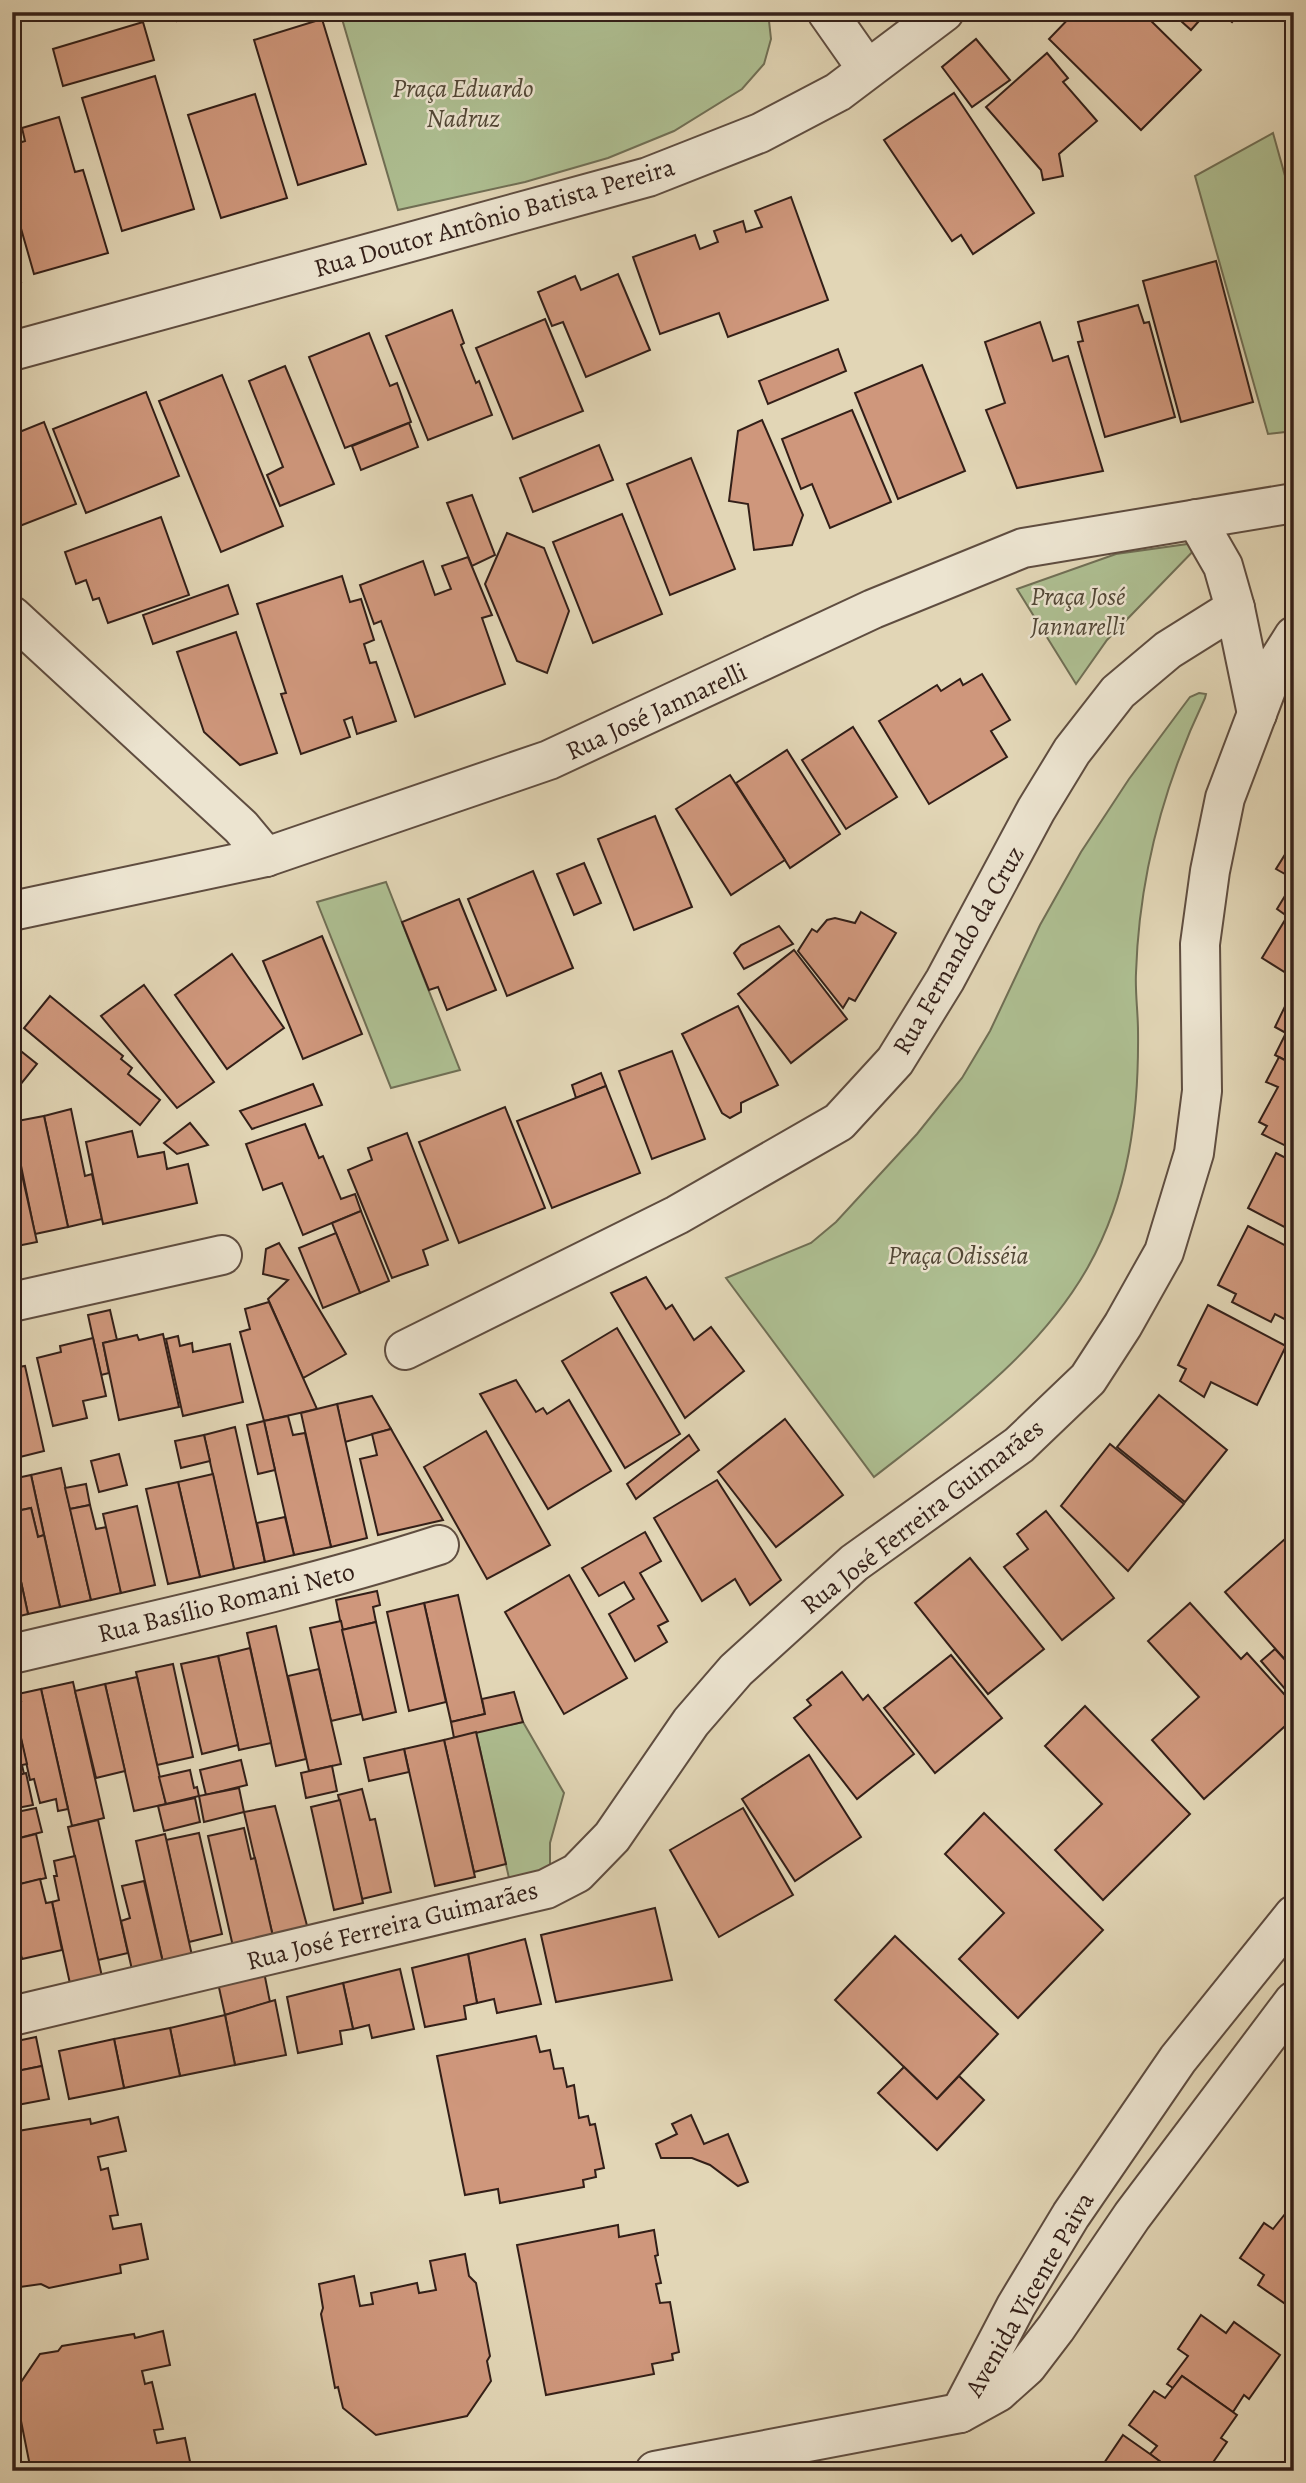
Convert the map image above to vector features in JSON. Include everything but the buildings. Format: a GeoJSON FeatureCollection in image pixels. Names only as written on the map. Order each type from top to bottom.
{"type":"FeatureCollection","features":[{"type":"Feature","properties":{"kind":"street"},"geometry":{"type":"LineString","coordinates":[[827,12],[867,69]]}},
{"type":"Feature","properties":{"kind":"street","name":"Rua Doutor Antônio Batista Pereira"},"geometry":{"type":"LineString","coordinates":[[12,351],[648,177],[760,133],[838,92],[944,12]]}},
{"type":"Feature","properties":{"kind":"street","name":"Rua José Jannarelli"},"geometry":{"type":"LineString","coordinates":[[12,911],[266,857],[549,760],[873,609],[1023,548],[1294,503]]}},
{"type":"Feature","properties":{"kind":"street"},"geometry":{"type":"LineString","coordinates":[[1196,519],[1223,566],[1235,608],[1257,714]]}},
{"type":"Feature","properties":{"kind":"street","name":"Rua Fernando da Cruz"},"geometry":{"type":"LineString","coordinates":[[405,1350],[677,1215],[839,1122],[895,1061],[945,980],[1036,810],[1072,751],[1118,692],[1168,650],[1235,608]]}},
{"type":"Feature","properties":{"kind":"street"},"geometry":{"type":"LineString","coordinates":[[12,616],[241,827],[266,857]]}},
{"type":"Feature","properties":{"kind":"street","name":"Rua José Ferreira Guimarães"},"geometry":{"type":"LineString","coordinates":[[12,2016],[546,1889],[577,1873],[611,1837],[691,1722],[736,1670],[854,1563],[1019,1445],[1087,1379],[1123,1325],[1164,1252],[1194,1153],[1202,1091],[1202,932],[1210,871],[1225,798],[1275,666],[1294,636]]}},
{"type":"Feature","properties":{"kind":"street"},"geometry":{"type":"LineString","coordinates":[[12,1302],[222,1255]]}},
{"type":"Feature","properties":{"kind":"street","name":"Rua Basílio Romani Neto"},"geometry":{"type":"LineString","coordinates":[[12,1654],[293,1587],[439,1545]]}},
{"type":"Feature","properties":{"kind":"street","name":"Avenida Vicente Paiva"},"geometry":{"type":"LineString","coordinates":[[960,2413],[1016,2306],[1071,2215],[1178,2059],[1294,1915]]}},
{"type":"Feature","properties":{"kind":"street","name":"Avenida Vicente Paiva"},"geometry":{"type":"LineString","coordinates":[[960,2413],[998,2392],[1027,2366],[1132,2216],[1294,2001]]}},
{"type":"Feature","properties":{"kind":"street"},"geometry":{"type":"LineString","coordinates":[[655,2471],[960,2413]]}},
{"type":"Feature","properties":{"kind":"green space","name":"Praça Eduardo Nadruz"},"geometry":{"type":"Polygon","coordinates":[[[340,12],[768,12],[771,39],[764,64],[742,89],[674,131],[608,158],[525,182],[398,210],[340,12]]]}},
{"type":"Feature","properties":{"kind":"green space"},"geometry":{"type":"Polygon","coordinates":[[[1273,133],[1294,208],[1294,431],[1268,434],[1195,176],[1273,133]]]}},
{"type":"Feature","properties":{"kind":"green space","name":"Praça José Jannarelli"},"geometry":{"type":"Polygon","coordinates":[[[1202,542],[1107,640],[1076,684],[1017,589],[1116,554],[1202,542]]]}},
{"type":"Feature","properties":{"kind":"green space","name":"Praça Odisséia"},"geometry":{"type":"Polygon","coordinates":[[[1199,693],[1206,694],[1205,698],[1177,764],[1148,866],[1138,937],[1138,1062],[1133,1123],[1122,1182],[1102,1239],[1068,1298],[1019,1356],[963,1407],[874,1477],[726,1278],[811,1243],[836,1222],[917,1134],[962,1078],[990,1031],[1040,925],[1081,852],[1129,779],[1190,697],[1199,693]]]}},
{"type":"Feature","properties":{"kind":"green space"},"geometry":{"type":"Polygon","coordinates":[[[386,882],[460,1070],[391,1088],[317,902],[386,882]]]}},
{"type":"Feature","properties":{"kind":"green space"},"geometry":{"type":"Polygon","coordinates":[[[523,1722],[564,1793],[550,1843],[550,1867],[511,1887],[476,1732],[523,1722]]]}}]}
